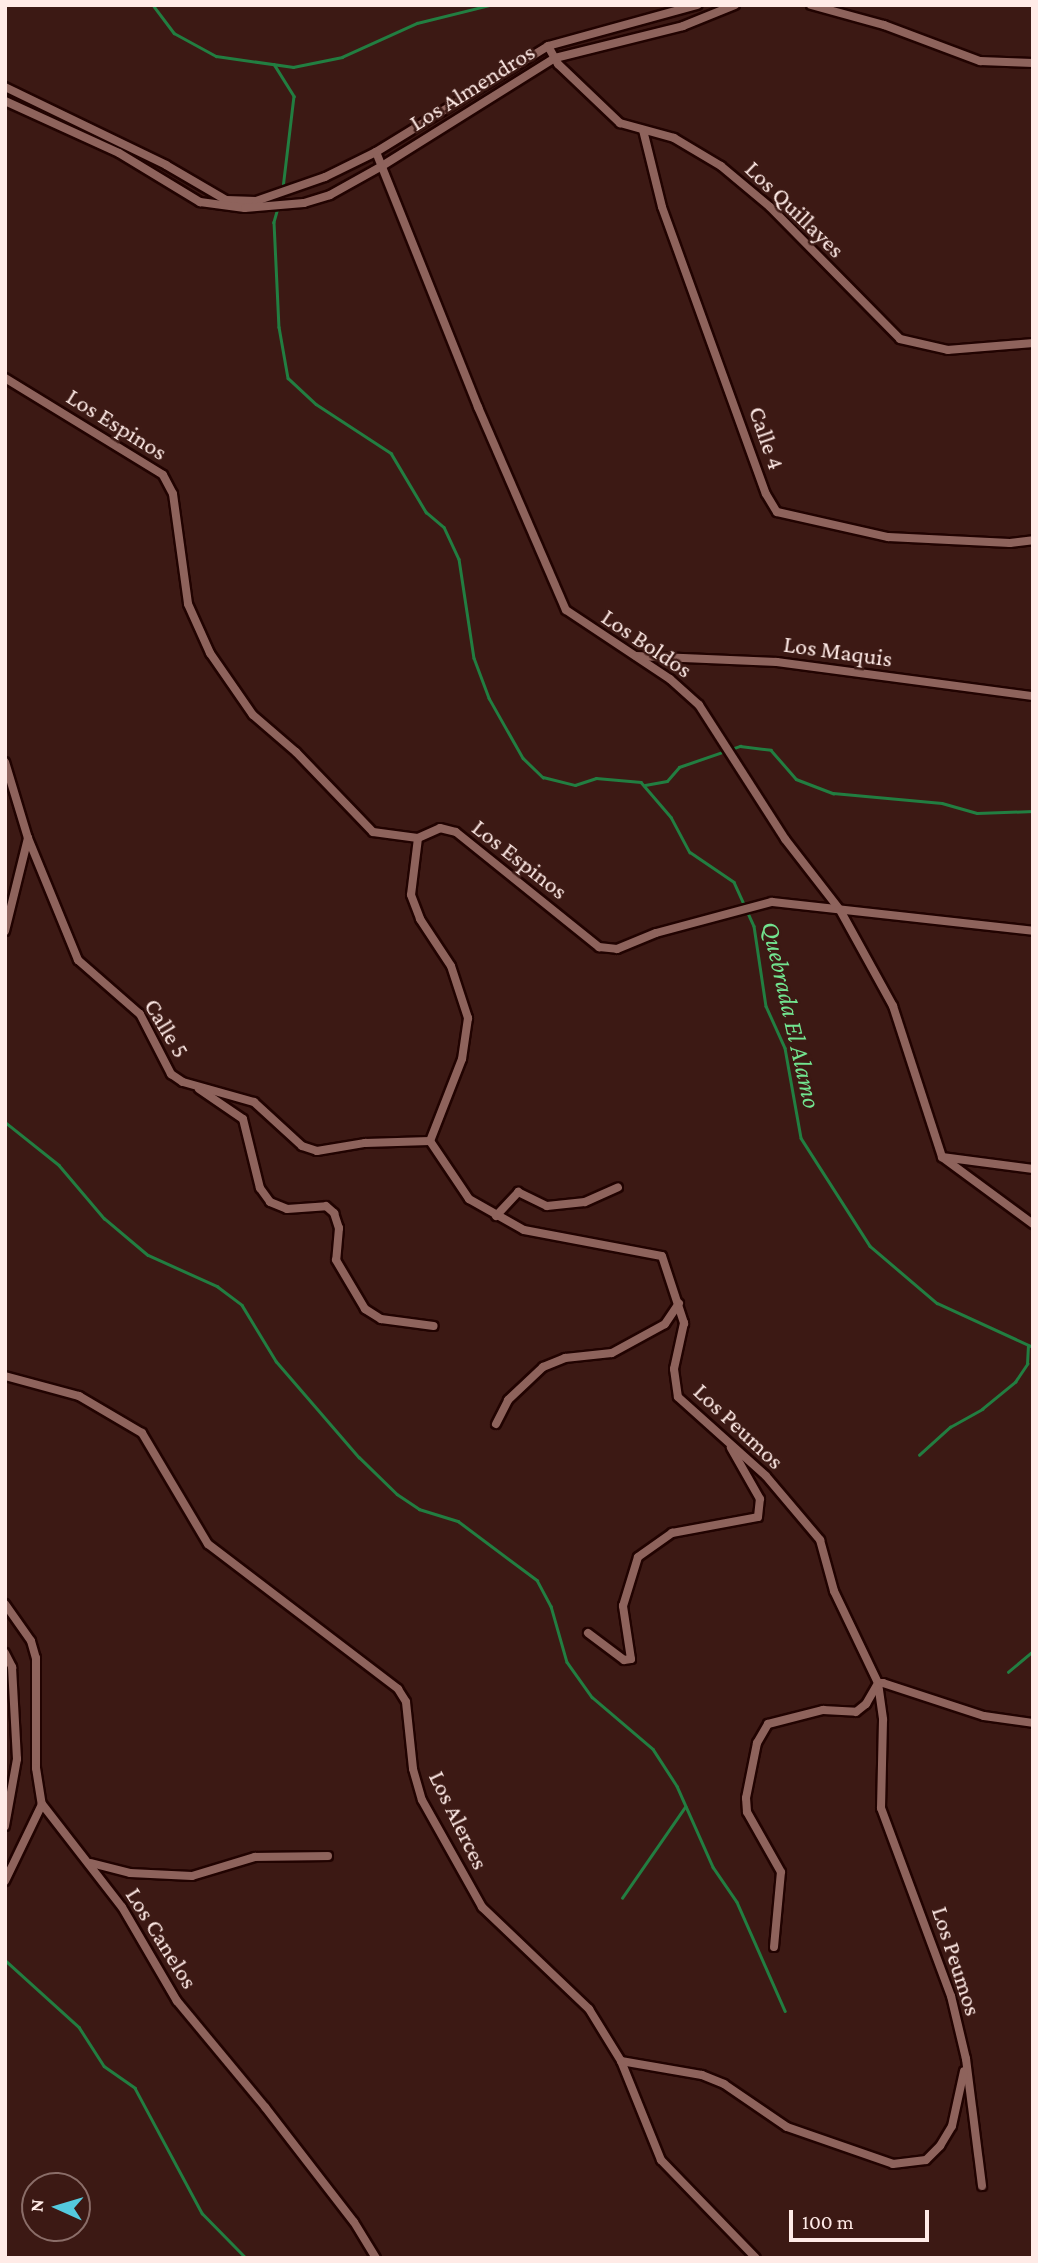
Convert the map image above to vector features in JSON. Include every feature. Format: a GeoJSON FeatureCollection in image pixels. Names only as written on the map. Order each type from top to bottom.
{"type":"FeatureCollection","features":[{"type":"Feature","properties":{"kind":"street","name":"Los Almendros"},"geometry":{"type":"LineString","coordinates":[[5,87],[235,204],[256,201],[325,177],[376,152],[548,46],[697,5]]}},
{"type":"Feature","properties":{"kind":"street","name":"Los Almendros"},"geometry":{"type":"LineString","coordinates":[[5,101],[119,153],[200,202],[304,203],[330,195],[382,166],[555,58],[683,26],[735,5]]}},
{"type":"Feature","properties":{"kind":"street"},"geometry":{"type":"LineString","coordinates":[[811,5],[884,25],[980,61],[1033,63]]}},
{"type":"Feature","properties":{"kind":"street","name":"Los Quillayes"},"geometry":{"type":"LineString","coordinates":[[548,46],[555,58],[620,123],[674,138],[721,166],[770,207],[900,339],[948,350],[1033,343]]}},
{"type":"Feature","properties":{"kind":"street","name":"Calle 4"},"geometry":{"type":"LineString","coordinates":[[643,130],[662,207],[766,494],[777,512],[888,537],[1010,543],[1033,540]]}},
{"type":"Feature","properties":{"kind":"street","name":"Los Boldos"},"geometry":{"type":"LineString","coordinates":[[376,152],[557,593],[578,620],[636,656],[699,705],[785,839],[840,910],[893,1006],[942,1157]]}},
{"type":"Feature","properties":{"kind":"street","name":"Los Espinos"},"geometry":{"type":"LineString","coordinates":[[5,378],[163,475],[173,494],[188,604],[225,678],[253,715],[296,752],[365,826],[396,838],[418,838],[440,828],[456,832],[599,947],[617,949],[656,933],[772,902],[1033,931]]}},
{"type":"Feature","properties":{"kind":"street","name":"Los Maquis"},"geometry":{"type":"LineString","coordinates":[[636,656],[777,662],[1033,696]]}},
{"type":"Feature","properties":{"kind":"street"},"geometry":{"type":"LineString","coordinates":[[5,762],[28,838],[5,931]]}},
{"type":"Feature","properties":{"kind":"street","name":"Calle 5"},"geometry":{"type":"LineString","coordinates":[[28,838],[78,960],[87,971],[126,997],[172,1074],[197,1087],[254,1102],[302,1146],[317,1151],[375,1142],[430,1141]]}},
{"type":"Feature","properties":{"kind":"street"},"geometry":{"type":"LineString","coordinates":[[418,838],[411,895],[419,919],[452,966],[468,1018],[462,1059],[430,1141]]}},
{"type":"Feature","properties":{"kind":"street"},"geometry":{"type":"LineString","coordinates":[[197,1087],[243,1119],[260,1188],[270,1202],[287,1209],[326,1206],[334,1213],[339,1228],[337,1260],[365,1309],[381,1319],[434,1326]]}},
{"type":"Feature","properties":{"kind":"street","name":"Los Peumos"},"geometry":{"type":"LineString","coordinates":[[430,1141],[458,1186],[496,1216],[544,1238],[657,1253],[666,1261],[684,1323],[673,1384],[685,1406],[766,1476],[820,1540],[834,1591],[878,1683],[883,1720],[881,1808],[932,1935],[966,2059],[982,2186]]}},
{"type":"Feature","properties":{"kind":"street"},"geometry":{"type":"LineString","coordinates":[[942,1157],[1033,1169]]}},
{"type":"Feature","properties":{"kind":"street"},"geometry":{"type":"LineString","coordinates":[[942,1157],[1033,1224]]}},
{"type":"Feature","properties":{"kind":"street"},"geometry":{"type":"LineString","coordinates":[[496,1216],[518,1192],[547,1206],[585,1202],[618,1186]]}},
{"type":"Feature","properties":{"kind":"street"},"geometry":{"type":"LineString","coordinates":[[496,1424],[508,1400],[543,1367],[623,1347],[665,1324],[680,1303]]}},
{"type":"Feature","properties":{"kind":"street","name":"Los Alerces"},"geometry":{"type":"LineString","coordinates":[[5,1376],[79,1396],[142,1433],[208,1545],[398,1689],[406,1702],[415,1783],[468,1884],[491,1916],[589,2009],[621,2061],[661,2160],[757,2258]]}},
{"type":"Feature","properties":{"kind":"street"},"geometry":{"type":"LineString","coordinates":[[588,1633],[624,1660],[631,1658],[623,1606],[638,1557],[672,1533],[758,1517],[760,1499],[726,1439]]}},
{"type":"Feature","properties":{"kind":"street"},"geometry":{"type":"LineString","coordinates":[[5,1604],[32,1641],[36,1658],[36,1768],[42,1804],[5,1881]]}},
{"type":"Feature","properties":{"kind":"street"},"geometry":{"type":"LineString","coordinates":[[5,1653],[12,1667],[17,1759],[5,1826]]}},
{"type":"Feature","properties":{"kind":"street"},"geometry":{"type":"LineString","coordinates":[[774,1947],[781,1872],[747,1812],[747,1785],[762,1730],[780,1719],[823,1710],[862,1709],[878,1683],[896,1685],[984,1716],[1033,1723]]}},
{"type":"Feature","properties":{"kind":"street","name":"Los Canelos"},"geometry":{"type":"LineString","coordinates":[[42,1804],[91,1863],[122,1907],[177,2001],[265,2107],[376,2258]]}},
{"type":"Feature","properties":{"kind":"street"},"geometry":{"type":"LineString","coordinates":[[91,1863],[130,1873],[192,1875],[255,1857],[328,1856]]}},
{"type":"Feature","properties":{"kind":"street"},"geometry":{"type":"LineString","coordinates":[[621,2061],[702,2075],[724,2084],[787,2127],[893,2164],[926,2160],[940,2146],[952,2126],[966,2059]]}},
{"type":"Feature","properties":{"kind":"waterway"},"geometry":{"type":"LineString","coordinates":[[153,5],[174,33],[216,56],[293,67],[342,57],[417,23],[490,5]]}},
{"type":"Feature","properties":{"kind":"waterway","name":"Quebrada El Alamo"},"geometry":{"type":"LineString","coordinates":[[274,64],[294,96],[283,188]]}},
{"type":"Feature","properties":{"kind":"waterway","name":"Quebrada El Alamo"},"geometry":{"type":"LineString","coordinates":[[278,208],[274,222],[279,327],[288,378],[316,404],[391,453],[426,512],[444,527],[459,559],[474,658],[489,698],[523,758],[543,777],[575,785],[596,778],[641,782],[671,817],[690,852],[734,882],[754,926],[766,1006],[785,1048],[801,1138],[870,1246],[937,1303],[1033,1347]]}},
{"type":"Feature","properties":{"kind":"waterway"},"geometry":{"type":"LineString","coordinates":[[645,785],[667,781],[679,767],[740,746],[771,750],[796,779],[833,793],[942,803],[977,813],[1033,811]]}},
{"type":"Feature","properties":{"kind":"waterway"},"geometry":{"type":"LineString","coordinates":[[5,1122],[59,1165],[104,1218],[148,1255],[217,1286],[242,1305],[276,1361],[359,1457],[397,1494],[419,1509],[458,1521],[537,1580],[551,1606],[567,1662],[592,1697],[653,1749],[677,1786],[713,1867],[737,1902],[785,2011]]}},
{"type":"Feature","properties":{"kind":"waterway"},"geometry":{"type":"LineString","coordinates":[[919,1455],[950,1427],[982,1409],[1015,1382],[1027,1364],[1028,1346]]}},
{"type":"Feature","properties":{"kind":"waterway"},"geometry":{"type":"LineString","coordinates":[[1008,1672],[1033,1651]]}},
{"type":"Feature","properties":{"kind":"waterway"},"geometry":{"type":"LineString","coordinates":[[622,1898],[685,1807]]}},
{"type":"Feature","properties":{"kind":"waterway"},"geometry":{"type":"LineString","coordinates":[[5,1960],[79,2027],[104,2066],[135,2088],[202,2213],[246,2258]]}}]}
